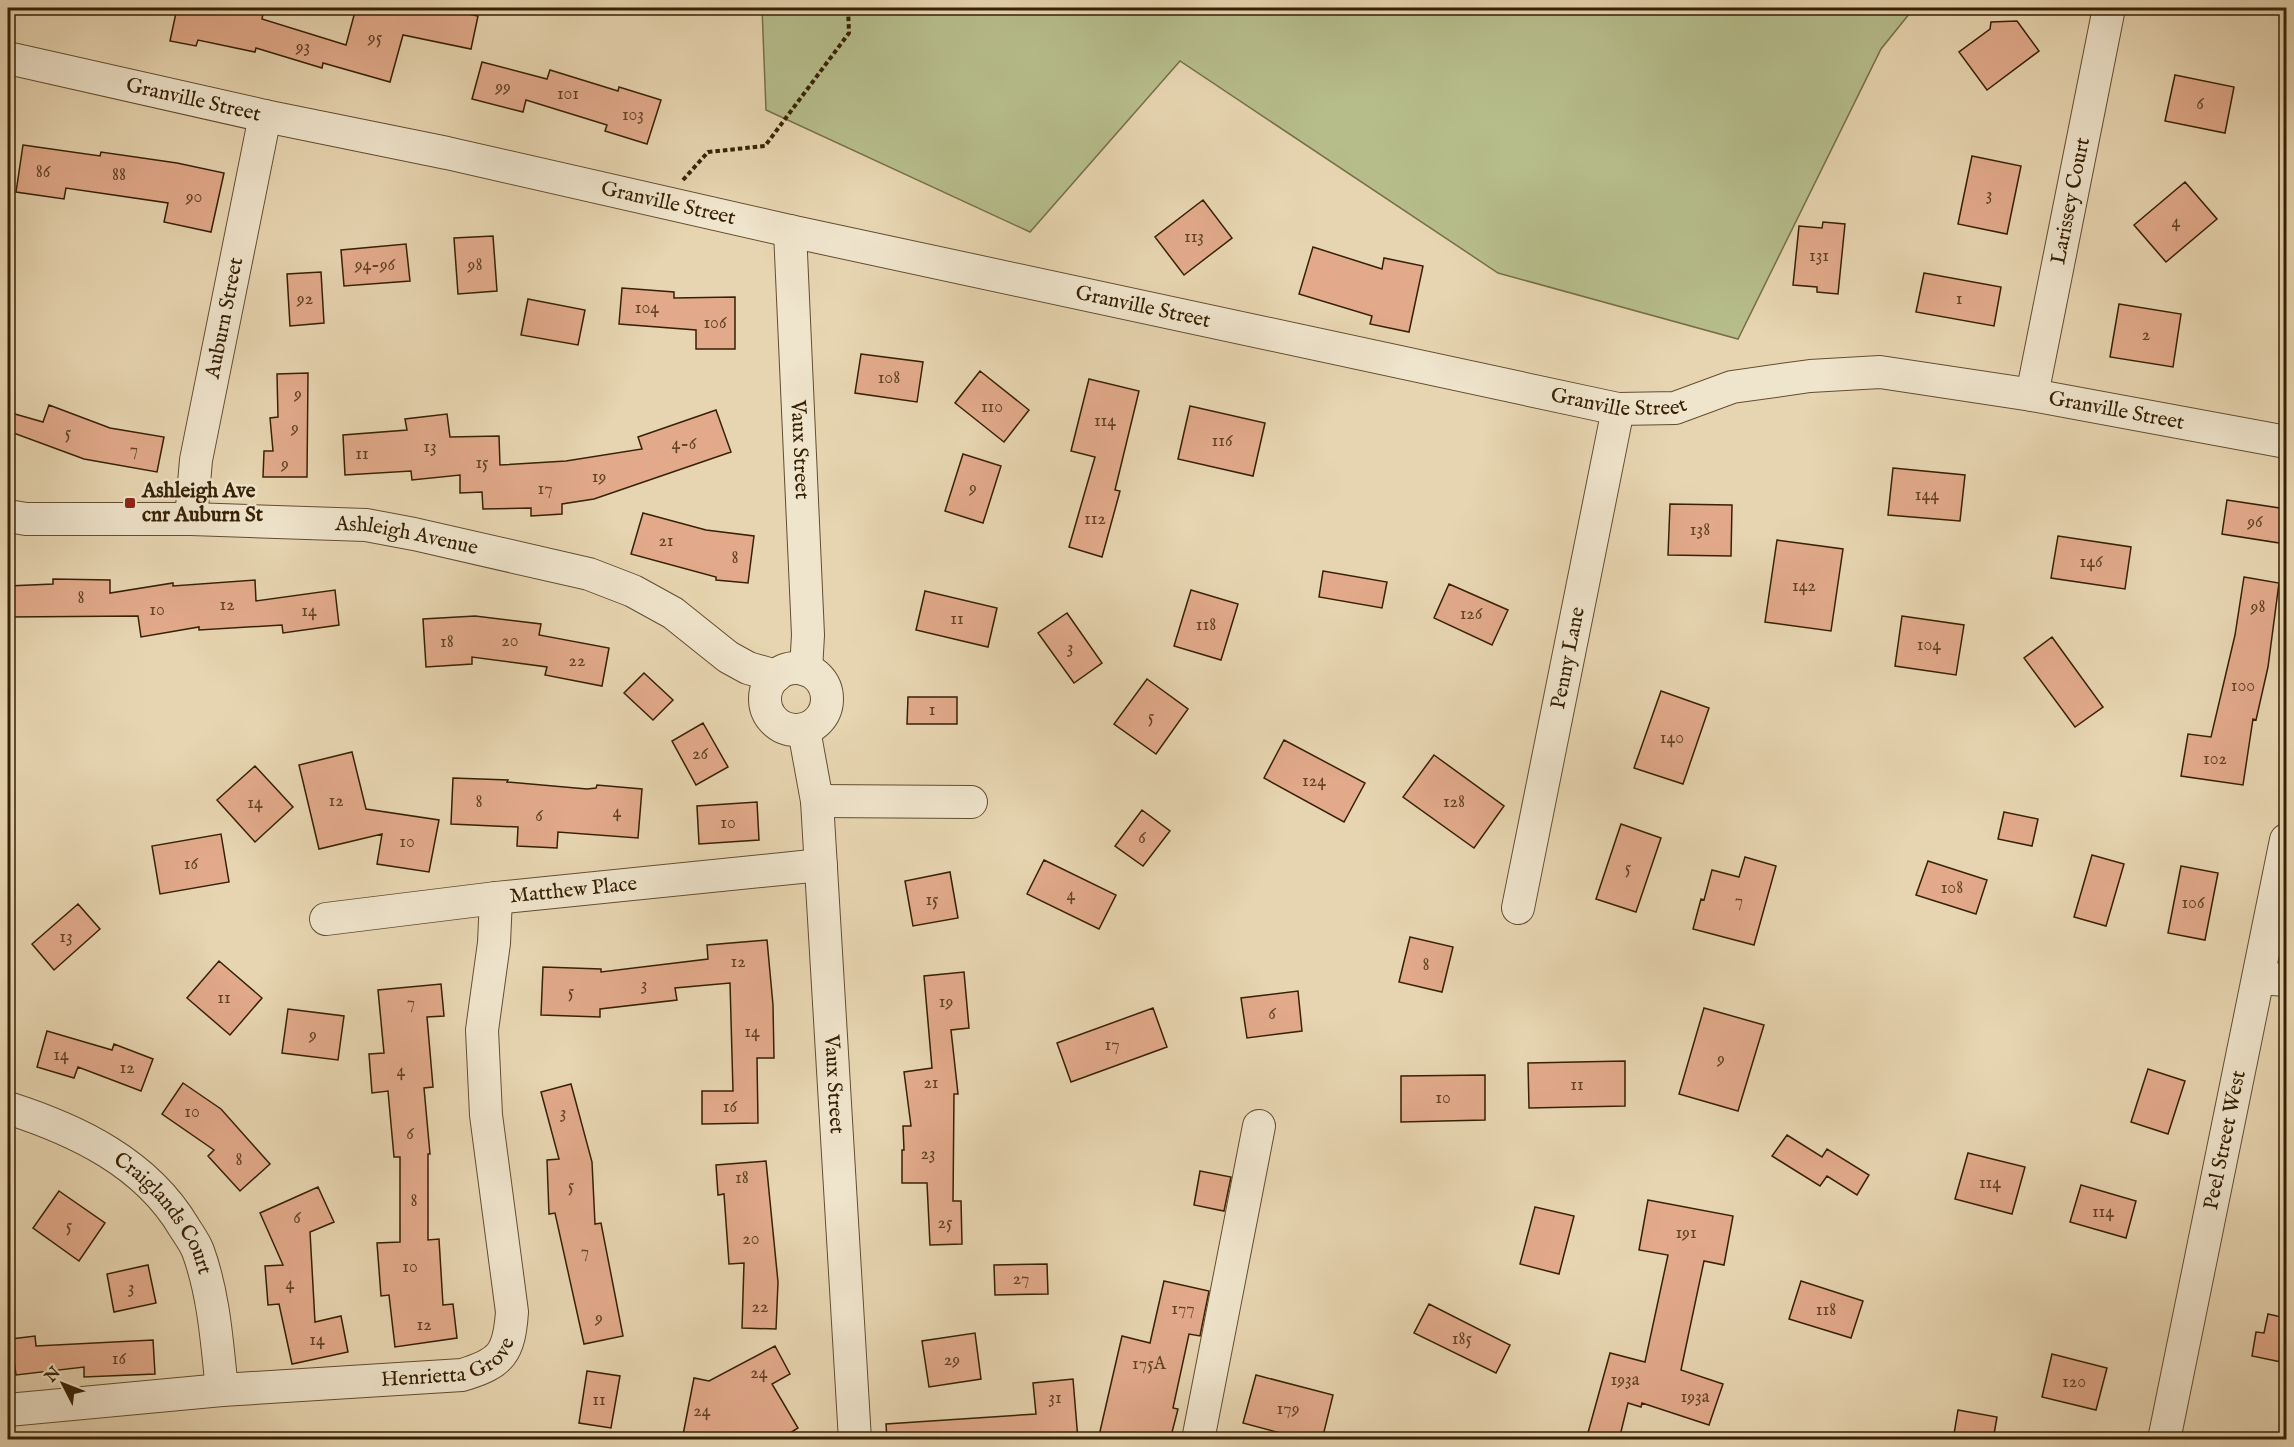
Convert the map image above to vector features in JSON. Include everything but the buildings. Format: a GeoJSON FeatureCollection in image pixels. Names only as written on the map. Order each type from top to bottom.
{"type":"FeatureCollection","features":[{"type":"Feature","properties":{"kind":"street","name":"Larissey Court"},"geometry":{"type":"LineString","coordinates":[[2032,395],[2109,8]]}},
{"type":"Feature","properties":{"kind":"street","name":"Granville Street"},"geometry":{"type":"LineString","coordinates":[[8,58],[265,116],[447,153],[790,231],[1618,409],[1675,408],[1732,387],[1810,376],[1880,372],[2032,395],[2286,442]]}},
{"type":"Feature","properties":{"kind":"street","name":"Auburn Street"},"geometry":{"type":"LineString","coordinates":[[191,519],[196,460],[265,116]]}},
{"type":"Feature","properties":{"kind":"street","name":"Vaux Street"},"geometry":{"type":"LineString","coordinates":[[790,231],[808,635],[791,673]]}},
{"type":"Feature","properties":{"kind":"street","name":"Penny Lane"},"geometry":{"type":"LineString","coordinates":[[1518,908],[1618,409]]}},
{"type":"Feature","properties":{"kind":"street","name":"Ashleigh Avenue"},"geometry":{"type":"LineString","coordinates":[[8,516],[26,519],[191,519],[366,525],[590,574],[633,591],[673,613],[728,657],[748,668],[791,673]]}},
{"type":"Feature","properties":{"kind":"street"},"geometry":{"type":"LineString","coordinates":[[791,673],[815,674],[822,682],[828,700],[821,719],[804,730],[794,731],[783,728],[768,714],[765,704],[765,693],[769,683],[791,673]]}},
{"type":"Feature","properties":{"kind":"street","name":"Vaux Street"},"geometry":{"type":"LineString","coordinates":[[804,730],[818,801],[855,1440]]}},
{"type":"Feature","properties":{"kind":"street"},"geometry":{"type":"LineString","coordinates":[[818,801],[971,802]]}},
{"type":"Feature","properties":{"kind":"street","name":"Peel Street West"},"geometry":{"type":"LineString","coordinates":[[2163,1440],[2273,979],[2286,840]]}},
{"type":"Feature","properties":{"kind":"street","name":"Matthew Place"},"geometry":{"type":"LineString","coordinates":[[326,919],[496,898],[821,865]]}},
{"type":"Feature","properties":{"kind":"street","name":"Henrietta Grove"},"geometry":{"type":"LineString","coordinates":[[8,1410],[222,1390],[462,1375],[483,1369],[501,1356],[510,1337],[512,1312],[486,1115],[482,1030],[494,943],[496,898]]}},
{"type":"Feature","properties":{"kind":"street","name":"Craiglands Court"},"geometry":{"type":"LineString","coordinates":[[8,1108],[66,1130],[119,1158],[151,1183],[175,1211],[198,1249],[212,1301],[222,1390]]}},
{"type":"Feature","properties":{"kind":"street"},"geometry":{"type":"LineString","coordinates":[[1198,1440],[1259,1126]]}},
{"type":"Feature","properties":{"kind":"path"},"geometry":{"type":"LineString","coordinates":[[663,203],[708,152],[765,146],[849,33],[848,8]]}},
{"type":"Feature","properties":{"kind":"green space"},"geometry":{"type":"Polygon","coordinates":[[[762,8],[1914,8],[1881,49],[1738,339],[1498,273],[1180,61],[1030,232],[766,110],[762,8]]]}},
{"type":"Feature","properties":{"kind":"place","name":"Ashleigh Ave cnr Auburn St"},"geometry":{"type":"Point","coordinates":[130,503]}}]}
